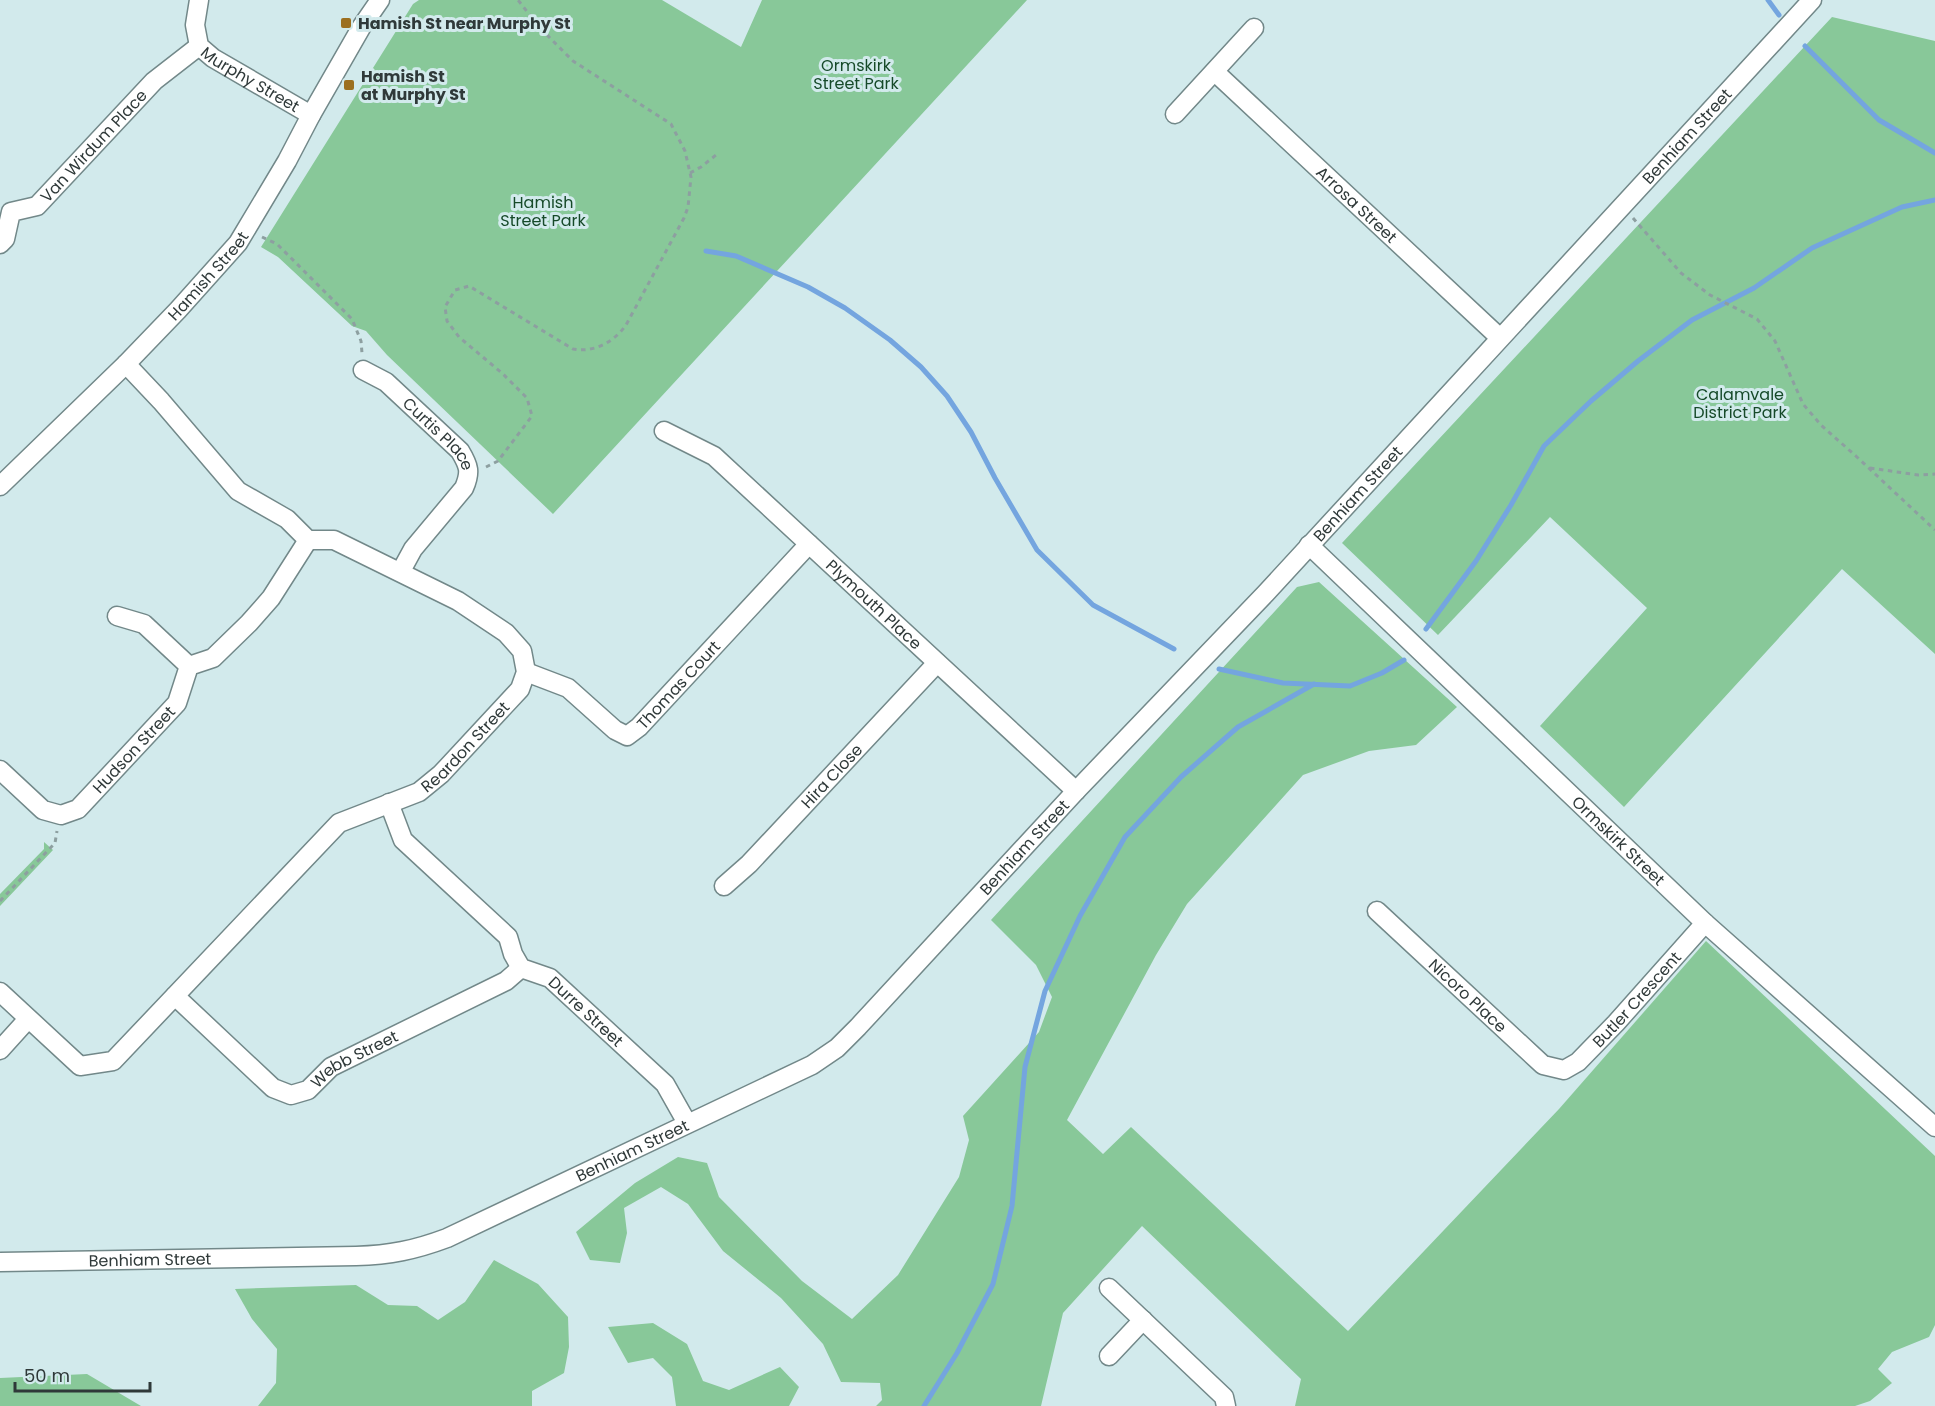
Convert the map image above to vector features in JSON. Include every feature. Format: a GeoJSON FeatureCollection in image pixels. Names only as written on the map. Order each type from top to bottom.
{"type":"FeatureCollection","features":[{"type":"Feature","properties":{"kind":"street","name":"Murphy Street"},"geometry":{"type":"LineString","coordinates":[[199,0],[195,25],[199,46],[213,58],[311,115]]}},
{"type":"Feature","properties":{"kind":"street","name":"Hamish Street"},"geometry":{"type":"LineString","coordinates":[[362,26],[371,0]]}},
{"type":"Feature","properties":{"kind":"street","name":"Hamish Street"},"geometry":{"type":"LineString","coordinates":[[0,486],[126,364],[238,243],[288,161],[311,115],[362,26],[380,0]]}},
{"type":"Feature","properties":{"kind":"street","name":"Benhiam Street"},"geometry":{"type":"LineString","coordinates":[[0,1262],[356,1256],[387,1255],[408,1251],[447,1238],[812,1065],[837,1048],[1309,545],[1812,0]]}},
{"type":"Feature","properties":{"kind":"street"},"geometry":{"type":"LineString","coordinates":[[1176,114],[1254,28]]}},
{"type":"Feature","properties":{"kind":"street","name":"Van Wirdum Place"},"geometry":{"type":"LineString","coordinates":[[0,244],[5,239],[5,207],[37,206],[154,81],[199,46]]}},
{"type":"Feature","properties":{"kind":"street","name":"Arrosa Street"},"geometry":{"type":"LineString","coordinates":[[1215,72],[1499,338]]}},
{"type":"Feature","properties":{"kind":"street"},"geometry":{"type":"LineString","coordinates":[[126,364],[238,491],[287,519],[308,540],[334,540],[458,601],[506,633],[522,651],[526,672]]}},
{"type":"Feature","properties":{"kind":"street","name":"Curtis Place"},"geometry":{"type":"LineString","coordinates":[[363,370],[386,382],[460,451],[467,464],[469,477],[464,488],[413,549],[401,571]]}},
{"type":"Feature","properties":{"kind":"street","name":"Plymouth Place"},"geometry":{"type":"LineString","coordinates":[[664,431],[714,456],[1076,791]]}},
{"type":"Feature","properties":{"kind":"street"},"geometry":{"type":"LineString","coordinates":[[117,616],[144,624],[189,666],[213,658],[271,598],[308,540]]}},
{"type":"Feature","properties":{"kind":"street","name":"Thomas Court"},"geometry":{"type":"LineString","coordinates":[[526,672],[568,688],[615,730],[627,736],[639,727],[809,544]]}},
{"type":"Feature","properties":{"kind":"street","name":"Ormskirk Street"},"geometry":{"type":"LineString","coordinates":[[1309,545],[1705,923],[1935,1127]]}},
{"type":"Feature","properties":{"kind":"street","name":"Hira Close"},"geometry":{"type":"LineString","coordinates":[[724,886],[749,864],[937,663]]}},
{"type":"Feature","properties":{"kind":"street","name":"Hudson Street"},"geometry":{"type":"LineString","coordinates":[[61,815],[78,809],[177,703],[189,666]]}},
{"type":"Feature","properties":{"kind":"street","name":"Reardon Street"},"geometry":{"type":"LineString","coordinates":[[0,992],[80,1066],[113,1061],[339,823],[419,792],[441,774],[520,689],[526,672]]}},
{"type":"Feature","properties":{"kind":"street"},"geometry":{"type":"LineString","coordinates":[[0,770],[43,810],[61,815]]}},
{"type":"Feature","properties":{"kind":"street"},"geometry":{"type":"LineString","coordinates":[[388,803],[403,840],[508,937],[513,954],[521,968]]}},
{"type":"Feature","properties":{"kind":"street","name":"Nicoro Place"},"geometry":{"type":"LineString","coordinates":[[1377,911],[1543,1065],[1564,1070]]}},
{"type":"Feature","properties":{"kind":"street","name":"Butler Crescent"},"geometry":{"type":"LineString","coordinates":[[1564,1070],[1578,1062],[1616,1023],[1705,923]]}},
{"type":"Feature","properties":{"kind":"street","name":"Durre Street"},"geometry":{"type":"LineString","coordinates":[[521,968],[550,978],[665,1084],[687,1123]]}},
{"type":"Feature","properties":{"kind":"street","name":"Webb Street"},"geometry":{"type":"LineString","coordinates":[[175,996],[273,1088],[291,1095],[308,1090],[331,1068],[506,981],[521,968]]}},
{"type":"Feature","properties":{"kind":"street"},"geometry":{"type":"LineString","coordinates":[[0,1050],[28,1019]]}},
{"type":"Feature","properties":{"kind":"street"},"geometry":{"type":"LineString","coordinates":[[1109,1288],[1224,1397],[1226,1406]]}},
{"type":"Feature","properties":{"kind":"street"},"geometry":{"type":"LineString","coordinates":[[1109,1356],[1143,1320]]}},
{"type":"Feature","properties":{"kind":"path"},"geometry":{"type":"LineString","coordinates":[[469,477],[498,461],[532,416],[527,398],[503,374],[459,337],[447,321],[445,307],[455,290],[469,286],[573,349],[584,351],[602,345],[618,336],[626,325],[684,218],[691,191],[686,151],[672,124],[573,62],[540,28],[518,0]]}},
{"type":"Feature","properties":{"kind":"path"},"geometry":{"type":"LineString","coordinates":[[690,173],[716,155]]}},
{"type":"Feature","properties":{"kind":"path"},"geometry":{"type":"LineString","coordinates":[[1622,206],[1681,273],[1710,295],[1751,315],[1775,340],[1803,404],[1821,425],[1935,530]]}},
{"type":"Feature","properties":{"kind":"path"},"geometry":{"type":"LineString","coordinates":[[246,230],[277,244],[352,319],[361,341],[363,370]]}},
{"type":"Feature","properties":{"kind":"path"},"geometry":{"type":"LineString","coordinates":[[1869,467],[1918,475],[1935,474]]}},
{"type":"Feature","properties":{"kind":"path"},"geometry":{"type":"LineString","coordinates":[[0,902],[55,843],[61,815]]}},
{"type":"Feature","properties":{"kind":"green space","name":"Hamish Street Park"},"geometry":{"type":"Polygon","coordinates":[[[419,0],[662,0],[741,47],[762,0],[1027,0],[553,514],[387,355],[366,331],[352,326],[278,257],[261,247],[413,4],[419,0]]]}},
{"type":"Feature","properties":{"kind":"green space","name":"Calamvale District Park"},"geometry":{"type":"Polygon","coordinates":[[[1832,17],[1935,41],[1935,654],[1842,569],[1624,807],[1540,726],[1647,608],[1550,517],[1438,635],[1342,543],[1832,17]]]}},
{"type":"Feature","properties":{"kind":"green space"},"geometry":{"type":"Polygon","coordinates":[[[1319,582],[1457,707],[1416,745],[1369,751],[1303,775],[1187,904],[1156,955],[1067,1120],[1103,1154],[1131,1127],[1348,1331],[1559,1109],[1706,941],[1935,1156],[1935,1325],[1929,1337],[1892,1352],[1878,1369],[1892,1383],[1870,1401],[1855,1406],[1295,1406],[1301,1379],[1142,1226],[1063,1313],[1041,1406],[876,1406],[882,1400],[880,1383],[841,1382],[823,1344],[781,1298],[723,1251],[688,1204],[661,1187],[624,1208],[627,1233],[620,1263],[590,1260],[576,1232],[635,1183],[678,1157],[707,1163],[719,1197],[802,1281],[852,1319],[898,1275],[959,1177],[969,1140],[963,1116],[1039,1032],[1052,997],[1036,965],[991,920],[1297,587],[1319,582]]]}},
{"type":"Feature","properties":{"kind":"green space"},"geometry":{"type":"Polygon","coordinates":[[[44,842],[53,850],[0,906],[0,894],[44,849],[44,842]]]}},
{"type":"Feature","properties":{"kind":"green space"},"geometry":{"type":"Polygon","coordinates":[[[494,1260],[538,1284],[568,1317],[569,1347],[564,1373],[532,1391],[532,1406],[258,1406],[276,1383],[277,1349],[252,1319],[235,1289],[356,1285],[388,1305],[417,1306],[438,1320],[465,1302],[494,1260]]]}},
{"type":"Feature","properties":{"kind":"green space"},"geometry":{"type":"Polygon","coordinates":[[[653,1323],[687,1344],[703,1381],[729,1390],[780,1367],[799,1387],[789,1406],[676,1406],[672,1377],[653,1358],[628,1363],[608,1327],[653,1323]]]}},
{"type":"Feature","properties":{"kind":"green space"},"geometry":{"type":"Polygon","coordinates":[[[87,1374],[141,1406],[0,1406],[0,1378],[87,1374]]]}},
{"type":"Feature","properties":{"kind":"waterway"},"geometry":{"type":"LineString","coordinates":[[1768,0],[1779,15]]}},
{"type":"Feature","properties":{"kind":"waterway"},"geometry":{"type":"LineString","coordinates":[[1805,46],[1879,120],[1935,153]]}},
{"type":"Feature","properties":{"kind":"waterway"},"geometry":{"type":"LineString","coordinates":[[1426,629],[1476,561],[1544,446],[1591,401],[1638,361],[1692,320],[1754,288],[1812,248],[1902,207],[1935,200]]}},
{"type":"Feature","properties":{"kind":"waterway"},"geometry":{"type":"LineString","coordinates":[[706,251],[736,256],[808,287],[845,308],[890,340],[921,367],[947,396],[971,432],[1037,550],[1093,605],[1174,649]]}},
{"type":"Feature","properties":{"kind":"waterway"},"geometry":{"type":"LineString","coordinates":[[1219,669],[1283,683],[1350,686],[1382,673],[1404,660]]}},
{"type":"Feature","properties":{"kind":"waterway"},"geometry":{"type":"LineString","coordinates":[[924,1406],[957,1353],[993,1284],[1012,1206],[1025,1067],[1045,991],[1080,916],[1125,837],[1181,777],[1238,727],[1314,684]]}},
{"type":"Feature","properties":{"kind":"place","name":"Hamish St near Murphy St"},"geometry":{"type":"Point","coordinates":[346,23]}},
{"type":"Feature","properties":{"kind":"place","name":"Hamish St at Murphy St"},"geometry":{"type":"Point","coordinates":[349,85]}},
{"type":"Feature","properties":{"kind":"park label","name":"Ormskirk Street Park"},"geometry":{"type":"Point","coordinates":[856,74]}}]}
